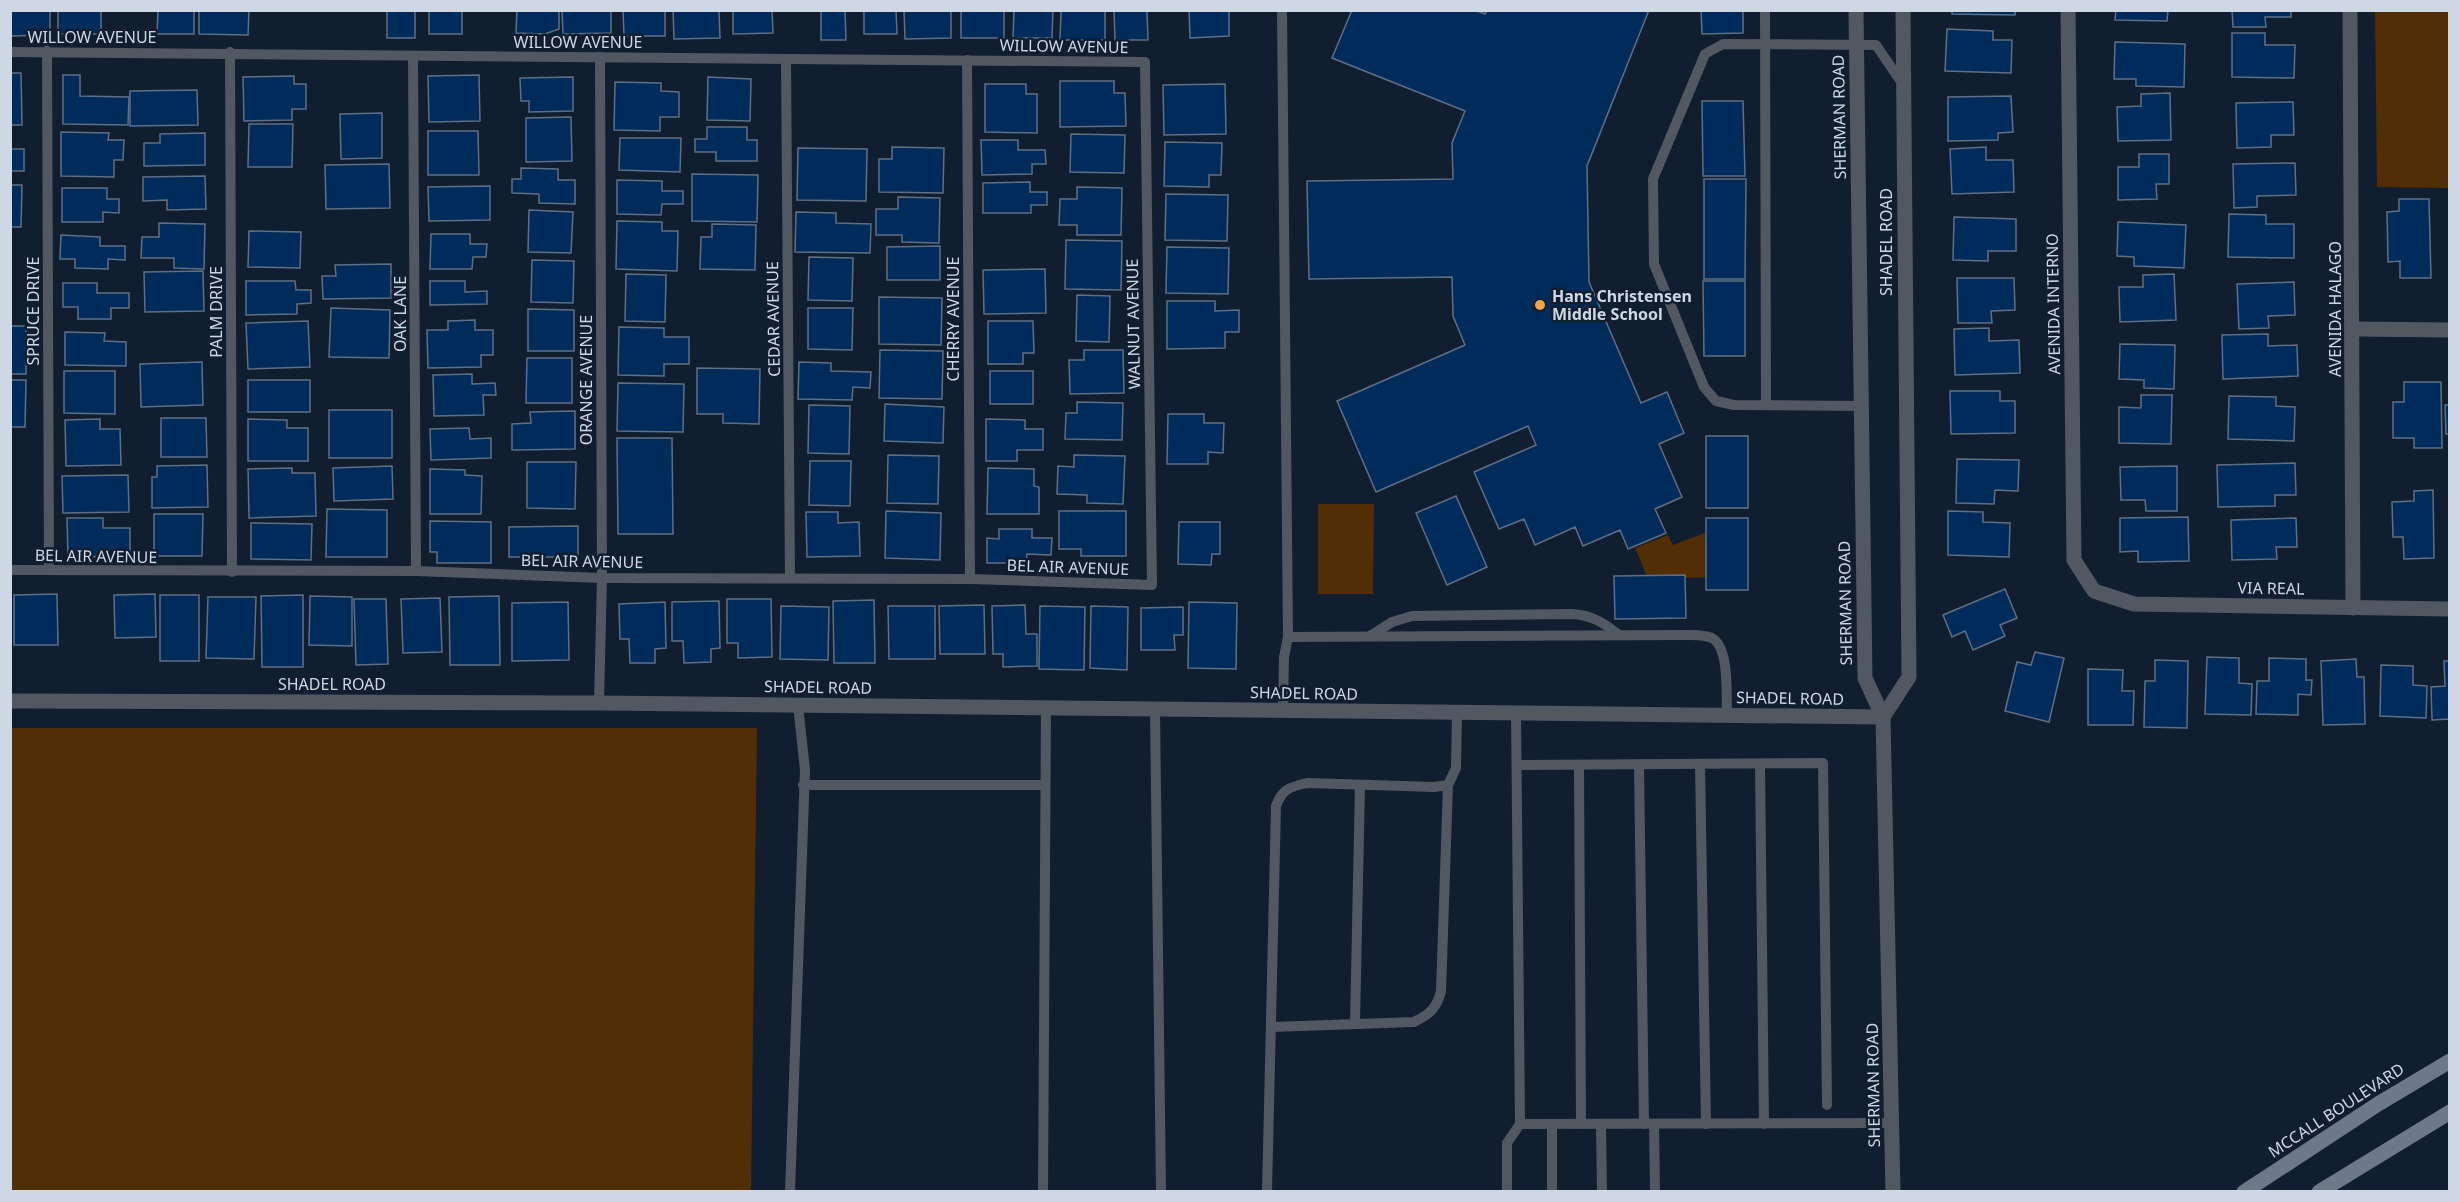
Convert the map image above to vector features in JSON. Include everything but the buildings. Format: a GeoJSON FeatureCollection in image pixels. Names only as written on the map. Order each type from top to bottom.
{"type":"FeatureCollection","features":[{"type":"Feature","properties":{"kind":"main road","name":"MCCALL BOULEVARD"},"geometry":{"type":"LineString","coordinates":[[2244,1191],[2378,1104],[2450,1061]]}},
{"type":"Feature","properties":{"kind":"main road"},"geometry":{"type":"LineString","coordinates":[[2319,1191],[2450,1112]]}},
{"type":"Feature","properties":{"kind":"street","name":"SHERMAN ROAD"},"geometry":{"type":"LineString","coordinates":[[1856,10],[1864,678],[1882,717],[1893,1191]]}},
{"type":"Feature","properties":{"kind":"street","name":"SHADEL ROAD"},"geometry":{"type":"LineString","coordinates":[[10,701],[599,703],[1882,717],[1909,677],[1903,10]]}},
{"type":"Feature","properties":{"kind":"street","name":"AVENIDA INTERNO"},"geometry":{"type":"LineString","coordinates":[[2068,10],[2074,560],[2094,591]]}},
{"type":"Feature","properties":{"kind":"street","name":"AVENIDA HALAGO"},"geometry":{"type":"LineString","coordinates":[[2350,10],[2354,329],[2353,608]]}},
{"type":"Feature","properties":{"kind":"street"},"geometry":{"type":"LineString","coordinates":[[2354,329],[2450,330]]}},
{"type":"Feature","properties":{"kind":"street","name":"VIA REAL"},"geometry":{"type":"LineString","coordinates":[[2094,591],[2134,604],[2450,609]]}},
{"type":"Feature","properties":{"kind":"lane"},"geometry":{"type":"LineString","coordinates":[[1282,10],[1288,637],[1284,657],[1283,710]]}},
{"type":"Feature","properties":{"kind":"lane"},"geometry":{"type":"LineString","coordinates":[[1765,10],[1766,405]]}},
{"type":"Feature","properties":{"kind":"lane"},"geometry":{"type":"LineString","coordinates":[[1860,406],[1766,405],[1716,401],[1704,387],[1654,264],[1653,179],[1705,54],[1723,44],[1856,43],[1876,45],[1904,86]]}},
{"type":"Feature","properties":{"kind":"lane","name":"SPRUCE DRIVE"},"geometry":{"type":"LineString","coordinates":[[47,51],[49,570]]}},
{"type":"Feature","properties":{"kind":"lane","name":"WILLOW AVENUE"},"geometry":{"type":"LineString","coordinates":[[10,52],[230,52],[413,56],[1145,62]]}},
{"type":"Feature","properties":{"kind":"lane","name":"PALM DRIVE"},"geometry":{"type":"LineString","coordinates":[[230,52],[232,572]]}},
{"type":"Feature","properties":{"kind":"lane","name":"OAK LANE"},"geometry":{"type":"LineString","coordinates":[[413,56],[416,571]]}},
{"type":"Feature","properties":{"kind":"lane","name":"ORANGE AVENUE"},"geometry":{"type":"LineString","coordinates":[[599,703],[602,578],[600,57]]}},
{"type":"Feature","properties":{"kind":"lane","name":"CEDAR AVENUE"},"geometry":{"type":"LineString","coordinates":[[786,59],[790,578]]}},
{"type":"Feature","properties":{"kind":"lane","name":"CHERRY AVENUE"},"geometry":{"type":"LineString","coordinates":[[966,60],[970,579]]}},
{"type":"Feature","properties":{"kind":"lane","name":"WALNUT AVENUE"},"geometry":{"type":"LineString","coordinates":[[1145,62],[1152,585]]}},
{"type":"Feature","properties":{"kind":"lane","name":"BEL AIR AVENUE"},"geometry":{"type":"LineString","coordinates":[[10,570],[416,571],[602,578],[970,579],[1152,585]]}},
{"type":"Feature","properties":{"kind":"lane"},"geometry":{"type":"LineString","coordinates":[[1370,636],[1392,622],[1412,616],[1572,614],[1585,615],[1603,622],[1619,635]]}},
{"type":"Feature","properties":{"kind":"lane"},"geometry":{"type":"LineString","coordinates":[[1288,637],[1709,636],[1719,643],[1725,660],[1727,715]]}},
{"type":"Feature","properties":{"kind":"lane"},"geometry":{"type":"LineString","coordinates":[[790,1191],[805,770],[798,705]]}},
{"type":"Feature","properties":{"kind":"lane"},"geometry":{"type":"LineString","coordinates":[[1043,1191],[1046,708]]}},
{"type":"Feature","properties":{"kind":"lane"},"geometry":{"type":"LineString","coordinates":[[1155,709],[1161,1191]]}},
{"type":"Feature","properties":{"kind":"lane"},"geometry":{"type":"LineString","coordinates":[[1272,1027],[1414,1022],[1429,1014],[1438,1005],[1441,991],[1448,785],[1456,768],[1457,712]]}},
{"type":"Feature","properties":{"kind":"lane"},"geometry":{"type":"LineString","coordinates":[[1507,1191],[1507,1143],[1520,1124],[1516,713]]}},
{"type":"Feature","properties":{"kind":"lane"},"geometry":{"type":"LineString","coordinates":[[1700,764],[1706,1124]]}},
{"type":"Feature","properties":{"kind":"lane"},"geometry":{"type":"LineString","coordinates":[[1760,764],[1764,1124]]}},
{"type":"Feature","properties":{"kind":"lane"},"geometry":{"type":"LineString","coordinates":[[1517,765],[1823,764],[1827,1105]]}},
{"type":"Feature","properties":{"kind":"lane"},"geometry":{"type":"LineString","coordinates":[[1579,765],[1581,1124]]}},
{"type":"Feature","properties":{"kind":"lane"},"geometry":{"type":"LineString","coordinates":[[1639,765],[1649,1124],[1655,1191]]}},
{"type":"Feature","properties":{"kind":"lane"},"geometry":{"type":"LineString","coordinates":[[1267,1191],[1276,807],[1280,795],[1287,788],[1307,783],[1448,785]]}},
{"type":"Feature","properties":{"kind":"lane"},"geometry":{"type":"LineString","coordinates":[[803,785],[1045,785]]}},
{"type":"Feature","properties":{"kind":"lane"},"geometry":{"type":"LineString","coordinates":[[1355,1023],[1360,785]]}},
{"type":"Feature","properties":{"kind":"lane"},"geometry":{"type":"LineString","coordinates":[[1520,1124],[1891,1123]]}},
{"type":"Feature","properties":{"kind":"lane"},"geometry":{"type":"LineString","coordinates":[[1552,1124],[1552,1191]]}},
{"type":"Feature","properties":{"kind":"lane"},"geometry":{"type":"LineString","coordinates":[[1601,1124],[1602,1191]]}},
{"type":"Feature","properties":{"kind":"shaded area"},"geometry":{"type":"Polygon","coordinates":[[[2375,11],[2449,11],[2449,188],[2377,187],[2375,11]]]}},
{"type":"Feature","properties":{"kind":"shaded area"},"geometry":{"type":"Polygon","coordinates":[[[1318,504],[1374,504],[1373,594],[1318,594],[1318,504]]]}},
{"type":"Feature","properties":{"kind":"shaded area"},"geometry":{"type":"Polygon","coordinates":[[[1715,529],[1716,577],[1648,579],[1635,548],[1668,535],[1673,545],[1715,529]]]}},
{"type":"Feature","properties":{"kind":"shaded area"},"geometry":{"type":"Polygon","coordinates":[[[11,728],[757,728],[751,1191],[11,1191],[11,728]]]}},
{"type":"Feature","properties":{"kind":"place","name":"Hans Christensen Middle School"},"geometry":{"type":"Point","coordinates":[1540,305]}}]}
